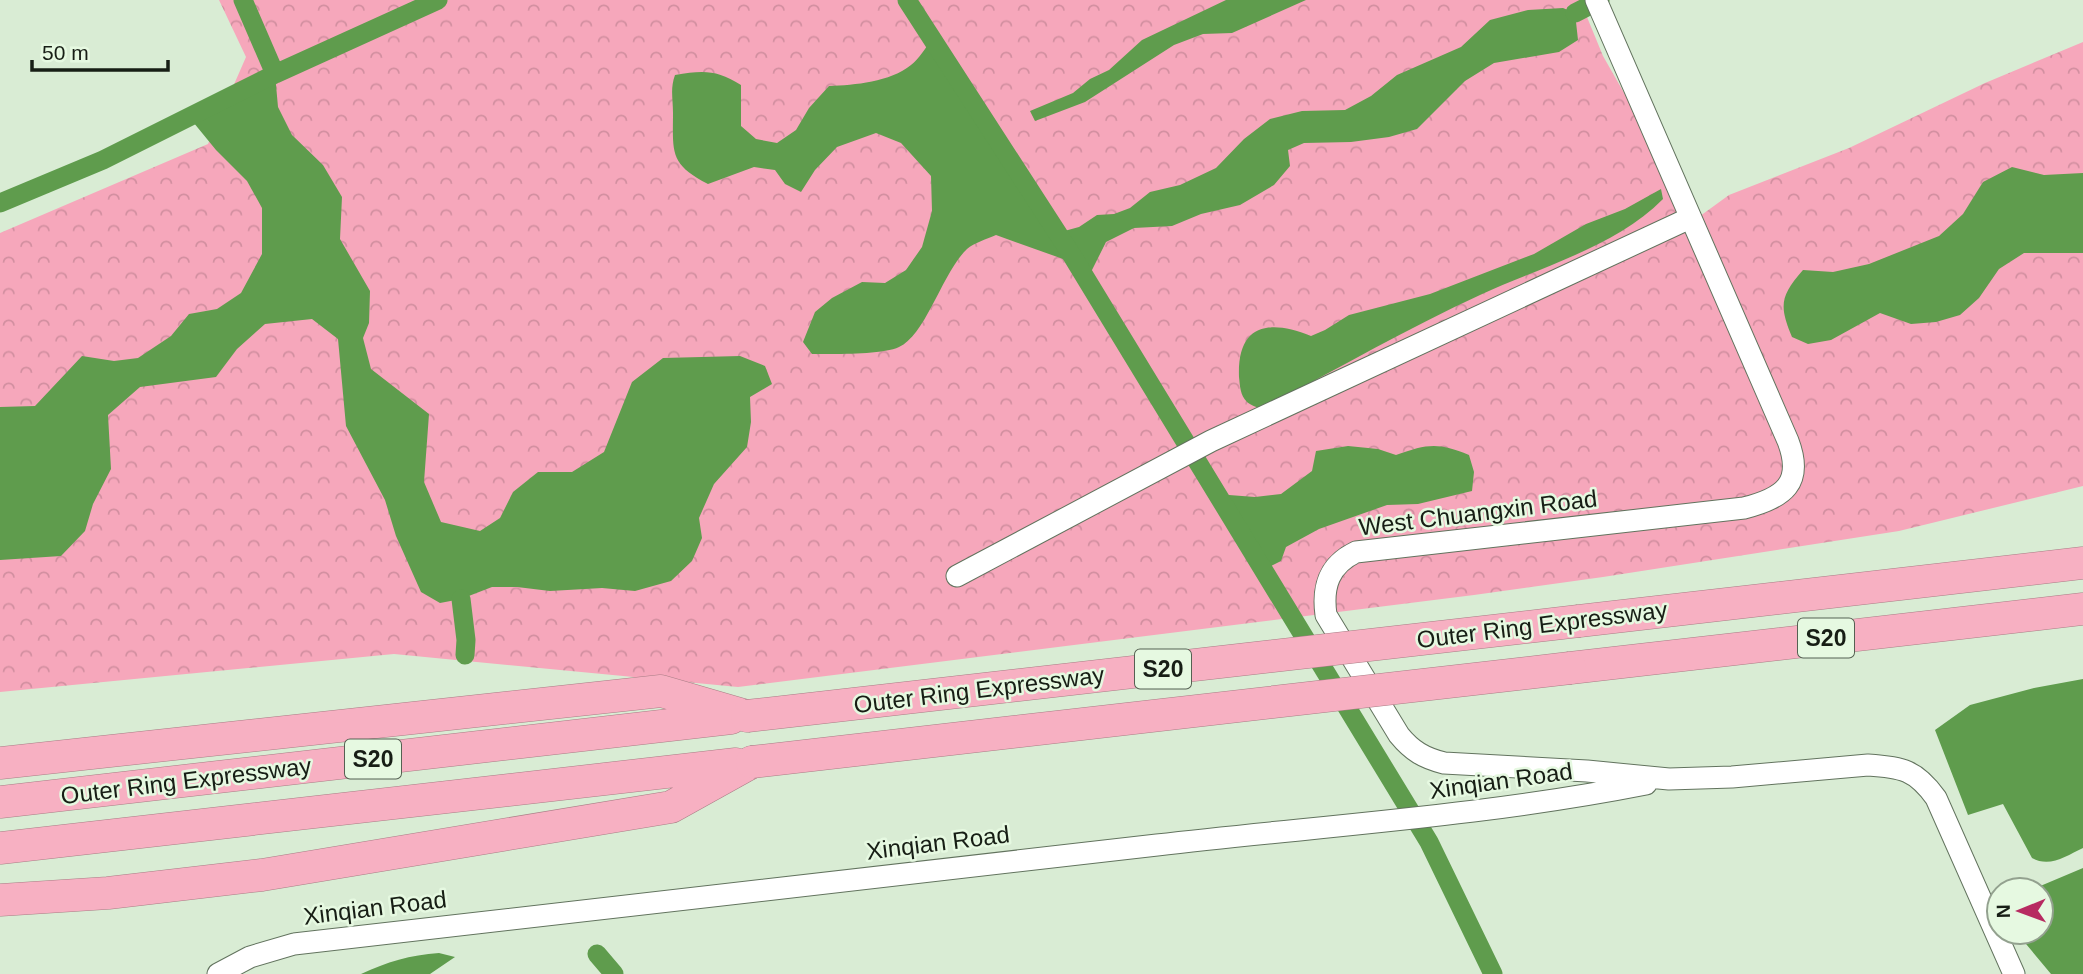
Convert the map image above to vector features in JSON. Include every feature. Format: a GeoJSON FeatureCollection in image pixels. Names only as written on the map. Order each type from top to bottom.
{"type":"FeatureCollection","features":[{"type":"Feature","properties":{"kind":"highway","name":"Outer Ring Expressway"},"geometry":{"type":"LineString","coordinates":[[0,802],[2083,563]]}},
{"type":"Feature","properties":{"kind":"highway","name":"Outer Ring Expressway"},"geometry":{"type":"LineString","coordinates":[[0,848],[2083,609]]}},
{"type":"Feature","properties":{"kind":"highway"},"geometry":{"type":"LineString","coordinates":[[0,763],[661,691],[747,716]]}},
{"type":"Feature","properties":{"kind":"highway"},"geometry":{"type":"LineString","coordinates":[[0,900],[108,893],[262,875],[671,807],[752,762]]}},
{"type":"Feature","properties":{"kind":"street","name":"West Chuangxin Road"},"geometry":{"type":"LineString","coordinates":[[1597,0],[1794,456],[1795,469],[1791,481],[1783,493],[1767,502],[1744,508],[1356,552],[1343,558],[1332,570],[1326,583],[1326,615],[1399,735],[1410,748],[1425,758],[1444,763],[1587,771],[1669,779],[1732,777],[1868,765],[1890,766],[1909,771],[1924,781],[1936,799],[2014,974]]}},
{"type":"Feature","properties":{"kind":"street"},"geometry":{"type":"LineString","coordinates":[[957,576],[1211,441],[1690,218]]}},
{"type":"Feature","properties":{"kind":"street","name":"Xinqian Road"},"geometry":{"type":"LineString","coordinates":[[218,974],[250,957],[294,944],[1261,833],[1455,815],[1589,795],[1669,779]]}},
{"type":"Feature","properties":{"kind":"green space"},"geometry":{"type":"Polygon","coordinates":[[[219,0],[1580,0],[1603,56],[1696,219],[1729,195],[1849,148],[1985,83],[2083,42],[2083,486],[1899,531],[1603,577],[738,687],[394,654],[0,692],[0,233],[208,144],[246,57],[219,0]]]}},
{"type":"Feature","properties":{"kind":"shaded area"},"geometry":{"type":"Polygon","coordinates":[[[1226,0],[1306,0],[1232,33],[1203,34],[1174,45],[1085,102],[1035,121],[1030,111],[1073,93],[1090,79],[1109,70],[1142,40],[1226,0]]]}},
{"type":"Feature","properties":{"kind":"shaded area"},"geometry":{"type":"Polygon","coordinates":[[[1563,8],[1575,13],[1578,40],[1559,52],[1494,63],[1465,81],[1417,129],[1389,137],[1351,142],[1304,143],[1288,150],[1290,166],[1274,185],[1240,205],[1201,214],[1172,226],[1134,228],[1106,242],[1087,280],[1077,264],[996,235],[977,243],[967,249],[958,260],[926,317],[909,340],[891,350],[857,354],[812,354],[803,342],[815,312],[832,298],[862,282],[885,283],[906,270],[922,247],[932,211],[931,176],[901,143],[876,133],[837,147],[815,170],[801,192],[785,184],[775,170],[754,167],[708,184],[686,170],[676,156],[674,147],[672,89],[675,75],[710,72],[725,76],[741,85],[741,126],[756,139],[777,143],[796,130],[809,108],[829,86],[883,79],[903,71],[920,56],[932,39],[1057,233],[1079,227],[1097,215],[1114,214],[1130,208],[1150,192],[1180,185],[1216,168],[1244,139],[1270,119],[1302,111],[1345,110],[1371,96],[1397,75],[1461,47],[1490,20],[1528,10],[1563,8]]]}},
{"type":"Feature","properties":{"kind":"shaded area"},"geometry":{"type":"Polygon","coordinates":[[[275,74],[278,107],[292,135],[323,165],[342,197],[340,239],[370,291],[369,323],[363,338],[371,369],[429,414],[424,482],[441,522],[480,531],[500,518],[513,492],[538,472],[572,472],[604,452],[632,382],[663,358],[740,356],[765,366],[772,384],[750,397],[751,422],[747,447],[714,484],[699,518],[702,538],[692,561],[671,581],[635,591],[602,588],[550,591],[492,587],[461,599],[440,603],[421,592],[396,536],[385,500],[346,426],[338,339],[312,319],[265,324],[237,349],[216,377],[140,387],[108,415],[111,469],[93,504],[85,531],[61,556],[0,560],[0,407],[35,406],[82,356],[114,361],[138,358],[171,336],[189,314],[217,309],[241,293],[262,254],[262,208],[247,181],[216,150],[189,117],[275,74]]]}},
{"type":"Feature","properties":{"kind":"shaded area"},"geometry":{"type":"Polygon","coordinates":[[[2012,167],[2044,175],[2083,173],[2083,253],[2024,253],[1999,269],[1979,298],[1960,315],[1936,322],[1911,324],[1880,313],[1831,340],[1808,344],[1792,337],[1785,317],[1784,302],[1790,287],[1803,270],[1833,272],[1869,264],[1939,236],[1963,214],[1983,182],[2012,167]]]}},
{"type":"Feature","properties":{"kind":"shaded area"},"geometry":{"type":"Polygon","coordinates":[[[1661,189],[1663,199],[1644,216],[1576,255],[1452,308],[1261,409],[1248,403],[1243,396],[1239,377],[1240,359],[1243,346],[1258,330],[1282,328],[1311,336],[1349,315],[1430,294],[1534,254],[1586,224],[1625,209],[1661,189]]]}},
{"type":"Feature","properties":{"kind":"shaded area"},"geometry":{"type":"Polygon","coordinates":[[[1348,446],[1378,449],[1396,455],[1432,446],[1458,451],[1469,455],[1474,472],[1472,491],[1418,504],[1387,505],[1319,529],[1286,547],[1281,561],[1263,570],[1216,494],[1255,497],[1281,494],[1312,471],[1316,451],[1348,446]]]}},
{"type":"Feature","properties":{"kind":"shaded area"},"geometry":{"type":"Polygon","coordinates":[[[2083,679],[2083,848],[2058,860],[2039,861],[2032,858],[2003,804],[1968,815],[1935,730],[1970,705],[2034,688],[2083,679]]]}},
{"type":"Feature","properties":{"kind":"shaded area"},"geometry":{"type":"Polygon","coordinates":[[[2083,868],[2083,974],[2051,974],[2028,946],[2055,946],[2055,880],[2083,868]]]}},
{"type":"Feature","properties":{"kind":"shaded area"},"geometry":{"type":"Polygon","coordinates":[[[439,953],[455,957],[430,974],[361,974],[399,960],[439,953]]]}},
{"type":"Feature","properties":{"kind":"waterway"},"geometry":{"type":"LineString","coordinates":[[243,0],[275,74]]}},
{"type":"Feature","properties":{"kind":"waterway"},"geometry":{"type":"LineString","coordinates":[[0,203],[103,160],[275,74],[438,0]]}},
{"type":"Feature","properties":{"kind":"waterway"},"geometry":{"type":"LineString","coordinates":[[907,0],[1071,254],[1429,842],[1493,974]]}},
{"type":"Feature","properties":{"kind":"waterway"},"geometry":{"type":"LineString","coordinates":[[1575,13],[1600,0]]}},
{"type":"Feature","properties":{"kind":"waterway"},"geometry":{"type":"LineString","coordinates":[[461,599],[465,655]]}},
{"type":"Feature","properties":{"kind":"waterway"},"geometry":{"type":"LineString","coordinates":[[597,954],[614,974]]}}]}
